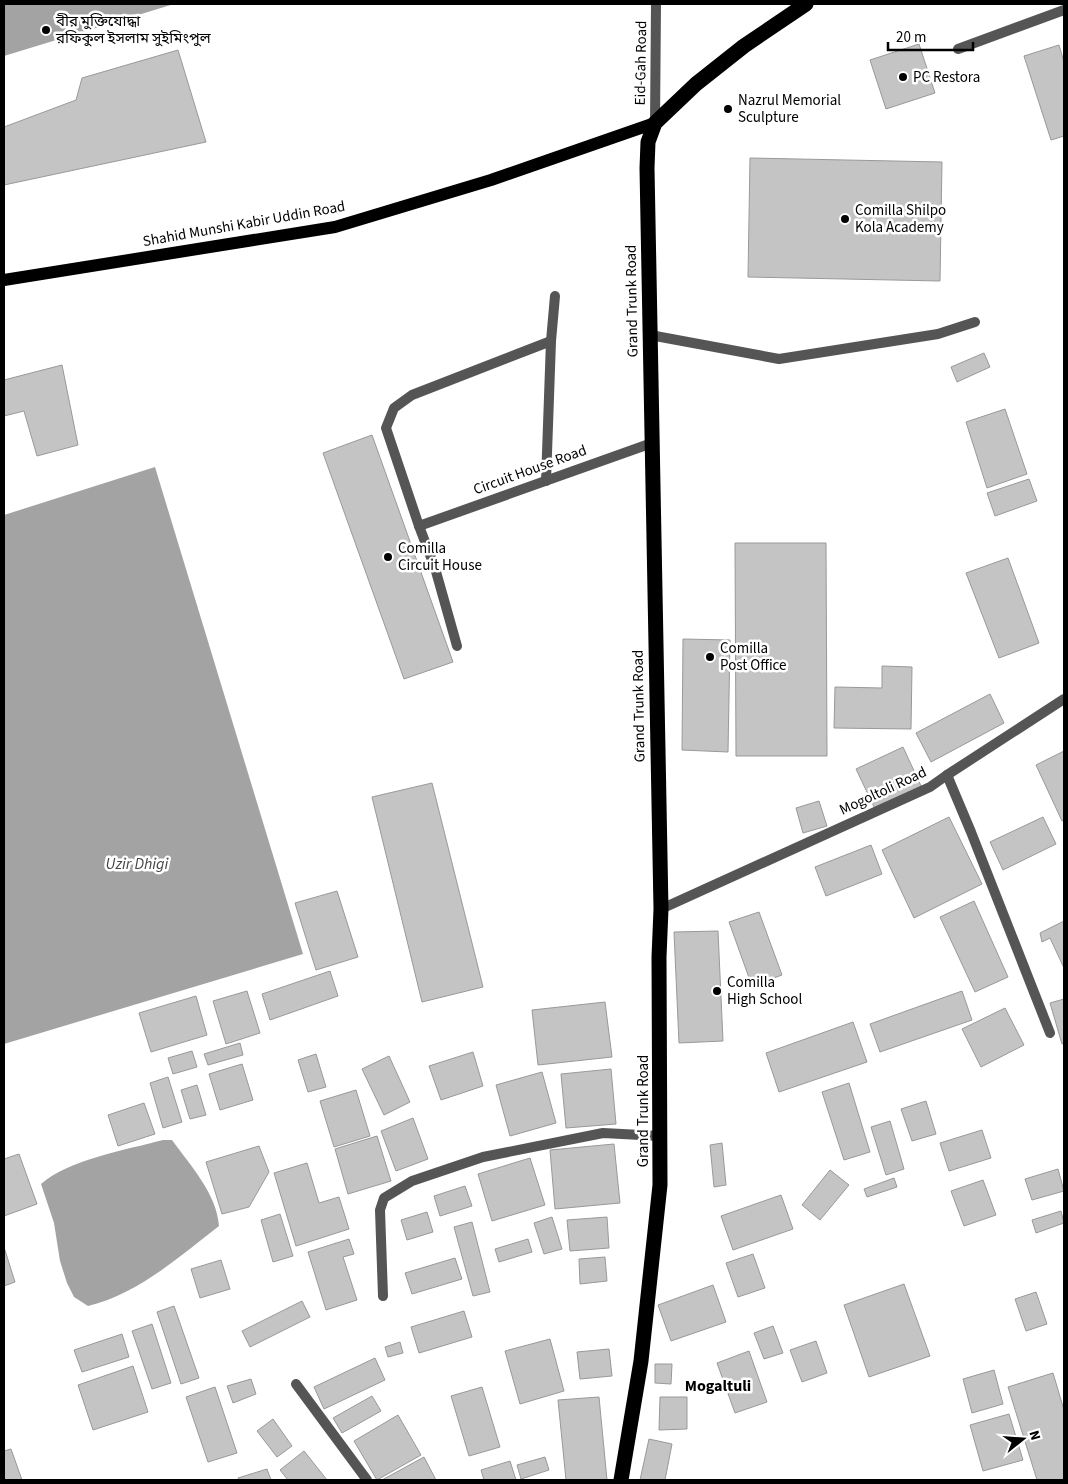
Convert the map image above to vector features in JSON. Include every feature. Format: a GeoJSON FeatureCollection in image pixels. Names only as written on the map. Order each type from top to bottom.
{"type":"FeatureCollection","features":[{"type":"Feature","properties":{"kind":"highway","name":"Grand Trunk Road"},"geometry":{"type":"LineString","coordinates":[[621,1480],[641,1360],[660,1185],[661,909],[648,142],[655,123],[696,84],[744,46],[806,4]]}},
{"type":"Feature","properties":{"kind":"main road","name":"Shahid Munshi Kabir Uddin Road"},"geometry":{"type":"LineString","coordinates":[[4,280],[335,227],[491,180],[655,123]]}},
{"type":"Feature","properties":{"kind":"street","name":"Eid-Gah Road"},"geometry":{"type":"LineString","coordinates":[[655,123],[656,4]]}},
{"type":"Feature","properties":{"kind":"street"},"geometry":{"type":"LineString","coordinates":[[958,49],[1064,10]]}},
{"type":"Feature","properties":{"kind":"street"},"geometry":{"type":"LineString","coordinates":[[546,480],[554,296]]}},
{"type":"Feature","properties":{"kind":"street"},"geometry":{"type":"LineString","coordinates":[[650,334],[778,359],[938,334],[975,322]]}},
{"type":"Feature","properties":{"kind":"street"},"geometry":{"type":"LineString","coordinates":[[457,646],[435,568],[386,428],[394,408],[412,395],[551,341]]}},
{"type":"Feature","properties":{"kind":"street","name":"Circuit House Road"},"geometry":{"type":"LineString","coordinates":[[419,526],[652,443]]}},
{"type":"Feature","properties":{"kind":"street"},"geometry":{"type":"LineString","coordinates":[[946,775],[1064,700]]}},
{"type":"Feature","properties":{"kind":"street","name":"Mogoltoli Road"},"geometry":{"type":"LineString","coordinates":[[661,909],[930,787],[946,775],[971,832],[1050,1032]]}},
{"type":"Feature","properties":{"kind":"street"},"geometry":{"type":"LineString","coordinates":[[384,1296],[380,1210],[384,1198],[412,1181],[483,1157],[603,1133],[660,1136]]}},
{"type":"Feature","properties":{"kind":"street"},"geometry":{"type":"LineString","coordinates":[[296,1384],[367,1480]]}},
{"type":"Feature","properties":{"kind":"water","name":"বীর মুক্তিযোদ্ধা রফিকুল ইসলাম সুইমিংপুল"},"geometry":{"type":"Polygon","coordinates":[[[4,4],[174,4],[4,56],[4,4]]]}},
{"type":"Feature","properties":{"kind":"water","name":"Uzir Dhigi"},"geometry":{"type":"Polygon","coordinates":[[[155,467],[303,954],[4,1044],[4,515],[155,467]]]}},
{"type":"Feature","properties":{"kind":"water"},"geometry":{"type":"Polygon","coordinates":[[[163,1140],[172,1140],[202,1180],[213,1203],[219,1226],[141,1284],[124,1293],[88,1306],[74,1297],[67,1283],[60,1261],[54,1223],[41,1184],[67,1168],[99,1156],[163,1140]]]}},
{"type":"Feature","properties":{"kind":"building","name":"PC Restora"},"geometry":{"type":"Polygon","coordinates":[[[919,44],[935,93],[886,109],[870,60],[919,44]]]}},
{"type":"Feature","properties":{"kind":"building"},"geometry":{"type":"Polygon","coordinates":[[[1059,45],[1064,62],[1064,136],[1051,140],[1024,56],[1059,45]]]}},
{"type":"Feature","properties":{"kind":"building"},"geometry":{"type":"Polygon","coordinates":[[[178,50],[206,142],[4,185],[4,127],[76,100],[82,78],[178,50]]]}},
{"type":"Feature","properties":{"kind":"building","name":"Comilla Shilpo Kola Academy"},"geometry":{"type":"Polygon","coordinates":[[[750,158],[942,162],[940,281],[748,277],[750,158]]]}},
{"type":"Feature","properties":{"kind":"building"},"geometry":{"type":"Polygon","coordinates":[[[984,353],[990,367],[957,382],[951,367],[984,353]]]}},
{"type":"Feature","properties":{"kind":"building"},"geometry":{"type":"Polygon","coordinates":[[[62,365],[78,445],[37,456],[24,411],[4,416],[4,380],[62,365]]]}},
{"type":"Feature","properties":{"kind":"building"},"geometry":{"type":"Polygon","coordinates":[[[1005,409],[1027,474],[987,488],[966,422],[1005,409]]]}},
{"type":"Feature","properties":{"kind":"building","name":"Comilla Circuit House"},"geometry":{"type":"Polygon","coordinates":[[[372,435],[453,662],[404,679],[323,453],[372,435]]]}},
{"type":"Feature","properties":{"kind":"building"},"geometry":{"type":"Polygon","coordinates":[[[1029,479],[1037,501],[995,516],[987,493],[1029,479]]]}},
{"type":"Feature","properties":{"kind":"building"},"geometry":{"type":"Polygon","coordinates":[[[735,543],[826,543],[827,756],[736,756],[735,543]]]}},
{"type":"Feature","properties":{"kind":"building"},"geometry":{"type":"Polygon","coordinates":[[[1008,558],[1039,643],[999,658],[966,573],[1008,558]]]}},
{"type":"Feature","properties":{"kind":"building"},"geometry":{"type":"Polygon","coordinates":[[[683,639],[730,640],[728,752],[682,750],[683,639]]]}},
{"type":"Feature","properties":{"kind":"building"},"geometry":{"type":"Polygon","coordinates":[[[882,666],[912,667],[911,729],[834,728],[835,687],[882,688],[882,666]]]}},
{"type":"Feature","properties":{"kind":"building"},"geometry":{"type":"Polygon","coordinates":[[[990,694],[1004,723],[931,762],[916,733],[990,694]]]}},
{"type":"Feature","properties":{"kind":"building"},"geometry":{"type":"Polygon","coordinates":[[[903,747],[922,788],[875,809],[856,769],[903,747]]]}},
{"type":"Feature","properties":{"kind":"building"},"geometry":{"type":"Polygon","coordinates":[[[1064,751],[1064,820],[1062,821],[1036,765],[1064,751]]]}},
{"type":"Feature","properties":{"kind":"building"},"geometry":{"type":"Polygon","coordinates":[[[432,783],[483,987],[422,1002],[372,797],[432,783]]]}},
{"type":"Feature","properties":{"kind":"building"},"geometry":{"type":"Polygon","coordinates":[[[819,801],[827,826],[803,833],[796,808],[819,801]]]}},
{"type":"Feature","properties":{"kind":"building"},"geometry":{"type":"Polygon","coordinates":[[[949,817],[982,884],[914,918],[882,850],[949,817]]]}},
{"type":"Feature","properties":{"kind":"building"},"geometry":{"type":"Polygon","coordinates":[[[1043,817],[1056,844],[1003,870],[990,842],[1043,817]]]}},
{"type":"Feature","properties":{"kind":"building"},"geometry":{"type":"Polygon","coordinates":[[[871,845],[882,874],[826,896],[815,867],[871,845]]]}},
{"type":"Feature","properties":{"kind":"building"},"geometry":{"type":"Polygon","coordinates":[[[337,891],[358,957],[316,970],[295,903],[337,891]]]}},
{"type":"Feature","properties":{"kind":"building"},"geometry":{"type":"Polygon","coordinates":[[[974,901],[1008,977],[975,992],[940,917],[974,901]]]}},
{"type":"Feature","properties":{"kind":"building"},"geometry":{"type":"Polygon","coordinates":[[[759,912],[782,975],[752,986],[729,922],[759,912]]]}},
{"type":"Feature","properties":{"kind":"building"},"geometry":{"type":"Polygon","coordinates":[[[1064,921],[1064,968],[1050,938],[1042,942],[1040,933],[1064,921]]]}},
{"type":"Feature","properties":{"kind":"building"},"geometry":{"type":"Polygon","coordinates":[[[718,931],[723,1041],[679,1043],[674,932],[718,931]]]}},
{"type":"Feature","properties":{"kind":"building"},"geometry":{"type":"Polygon","coordinates":[[[330,971],[338,996],[270,1020],[262,994],[330,971]]]}},
{"type":"Feature","properties":{"kind":"building"},"geometry":{"type":"Polygon","coordinates":[[[247,991],[260,1033],[226,1044],[213,1001],[247,991]]]}},
{"type":"Feature","properties":{"kind":"building"},"geometry":{"type":"Polygon","coordinates":[[[962,991],[972,1020],[880,1052],[870,1024],[962,991]]]}},
{"type":"Feature","properties":{"kind":"building"},"geometry":{"type":"Polygon","coordinates":[[[196,996],[207,1035],[151,1052],[139,1013],[196,996]]]}},
{"type":"Feature","properties":{"kind":"building"},"geometry":{"type":"Polygon","coordinates":[[[1064,999],[1064,1043],[1062,1044],[1050,1003],[1064,999]]]}},
{"type":"Feature","properties":{"kind":"building"},"geometry":{"type":"Polygon","coordinates":[[[605,1002],[612,1057],[538,1065],[532,1010],[605,1002]]]}},
{"type":"Feature","properties":{"kind":"building"},"geometry":{"type":"Polygon","coordinates":[[[1005,1008],[1024,1045],[981,1067],[962,1029],[1005,1008]]]}},
{"type":"Feature","properties":{"kind":"building"},"geometry":{"type":"Polygon","coordinates":[[[853,1022],[867,1062],[779,1092],[766,1053],[853,1022]]]}},
{"type":"Feature","properties":{"kind":"building"},"geometry":{"type":"Polygon","coordinates":[[[240,1043],[243,1055],[208,1065],[204,1054],[240,1043]]]}},
{"type":"Feature","properties":{"kind":"building"},"geometry":{"type":"Polygon","coordinates":[[[192,1051],[197,1067],[173,1074],[168,1058],[192,1051]]]}},
{"type":"Feature","properties":{"kind":"building"},"geometry":{"type":"Polygon","coordinates":[[[473,1052],[483,1086],[441,1100],[429,1066],[473,1052]]]}},
{"type":"Feature","properties":{"kind":"building"},"geometry":{"type":"Polygon","coordinates":[[[316,1054],[326,1087],[308,1092],[298,1060],[316,1054]]]}},
{"type":"Feature","properties":{"kind":"building"},"geometry":{"type":"Polygon","coordinates":[[[389,1056],[410,1102],[384,1115],[362,1069],[389,1056]]]}},
{"type":"Feature","properties":{"kind":"building"},"geometry":{"type":"Polygon","coordinates":[[[242,1064],[253,1100],[220,1110],[209,1074],[242,1064]]]}},
{"type":"Feature","properties":{"kind":"building"},"geometry":{"type":"Polygon","coordinates":[[[611,1069],[616,1124],[566,1128],[561,1074],[611,1069]]]}},
{"type":"Feature","properties":{"kind":"building"},"geometry":{"type":"Polygon","coordinates":[[[542,1072],[556,1123],[510,1136],[496,1085],[542,1072]]]}},
{"type":"Feature","properties":{"kind":"building"},"geometry":{"type":"Polygon","coordinates":[[[168,1077],[182,1122],[163,1128],[150,1083],[168,1077]]]}},
{"type":"Feature","properties":{"kind":"building"},"geometry":{"type":"Polygon","coordinates":[[[849,1083],[870,1152],[844,1160],[822,1092],[849,1083]]]}},
{"type":"Feature","properties":{"kind":"building"},"geometry":{"type":"Polygon","coordinates":[[[197,1085],[206,1115],[190,1119],[181,1090],[197,1085]]]}},
{"type":"Feature","properties":{"kind":"building"},"geometry":{"type":"Polygon","coordinates":[[[356,1090],[370,1136],[334,1147],[320,1101],[356,1090]]]}},
{"type":"Feature","properties":{"kind":"building"},"geometry":{"type":"Polygon","coordinates":[[[926,1101],[936,1134],[912,1141],[901,1109],[926,1101]]]}},
{"type":"Feature","properties":{"kind":"building"},"geometry":{"type":"Polygon","coordinates":[[[144,1103],[155,1134],[118,1146],[108,1115],[144,1103]]]}},
{"type":"Feature","properties":{"kind":"building"},"geometry":{"type":"Polygon","coordinates":[[[413,1118],[428,1159],[396,1171],[381,1131],[413,1118]]]}},
{"type":"Feature","properties":{"kind":"building"},"geometry":{"type":"Polygon","coordinates":[[[890,1121],[904,1169],[886,1175],[871,1127],[890,1121]]]}},
{"type":"Feature","properties":{"kind":"building"},"geometry":{"type":"Polygon","coordinates":[[[982,1130],[991,1158],[949,1171],[940,1143],[982,1130]]]}},
{"type":"Feature","properties":{"kind":"building"},"geometry":{"type":"Polygon","coordinates":[[[377,1136],[391,1181],[348,1194],[335,1149],[377,1136]]]}},
{"type":"Feature","properties":{"kind":"building"},"geometry":{"type":"Polygon","coordinates":[[[722,1143],[726,1185],[714,1187],[710,1145],[722,1143]]]}},
{"type":"Feature","properties":{"kind":"building"},"geometry":{"type":"Polygon","coordinates":[[[614,1144],[620,1203],[555,1209],[550,1150],[614,1144]]]}},
{"type":"Feature","properties":{"kind":"building"},"geometry":{"type":"Polygon","coordinates":[[[259,1146],[269,1172],[249,1207],[222,1214],[206,1162],[259,1146]]]}},
{"type":"Feature","properties":{"kind":"building"},"geometry":{"type":"Polygon","coordinates":[[[19,1154],[37,1204],[4,1216],[4,1159],[19,1154]]]}},
{"type":"Feature","properties":{"kind":"building"},"geometry":{"type":"Polygon","coordinates":[[[530,1158],[545,1205],[492,1221],[478,1174],[530,1158]]]}},
{"type":"Feature","properties":{"kind":"building"},"geometry":{"type":"Polygon","coordinates":[[[307,1163],[319,1203],[339,1197],[349,1229],[296,1246],[274,1173],[307,1163]]]}},
{"type":"Feature","properties":{"kind":"building"},"geometry":{"type":"Polygon","coordinates":[[[1058,1169],[1064,1191],[1032,1200],[1025,1179],[1058,1169]]]}},
{"type":"Feature","properties":{"kind":"building"},"geometry":{"type":"Polygon","coordinates":[[[830,1170],[849,1185],[820,1220],[802,1205],[830,1170]]]}},
{"type":"Feature","properties":{"kind":"building"},"geometry":{"type":"Polygon","coordinates":[[[894,1178],[897,1187],[867,1197],[864,1189],[894,1178]]]}},
{"type":"Feature","properties":{"kind":"building"},"geometry":{"type":"Polygon","coordinates":[[[983,1180],[996,1215],[964,1226],[951,1191],[983,1180]]]}},
{"type":"Feature","properties":{"kind":"building"},"geometry":{"type":"Polygon","coordinates":[[[465,1186],[472,1206],[440,1216],[434,1196],[465,1186]]]}},
{"type":"Feature","properties":{"kind":"building"},"geometry":{"type":"Polygon","coordinates":[[[781,1195],[793,1229],[733,1250],[721,1216],[781,1195]]]}},
{"type":"Feature","properties":{"kind":"building"},"geometry":{"type":"Polygon","coordinates":[[[1061,1211],[1064,1223],[1036,1233],[1032,1220],[1061,1211]]]}},
{"type":"Feature","properties":{"kind":"building"},"geometry":{"type":"Polygon","coordinates":[[[427,1212],[433,1232],[407,1240],[401,1220],[427,1212]]]}},
{"type":"Feature","properties":{"kind":"building"},"geometry":{"type":"Polygon","coordinates":[[[280,1214],[293,1256],[273,1262],[261,1220],[280,1214]]]}},
{"type":"Feature","properties":{"kind":"building"},"geometry":{"type":"Polygon","coordinates":[[[552,1217],[562,1249],[544,1254],[534,1223],[552,1217]]]}},
{"type":"Feature","properties":{"kind":"building"},"geometry":{"type":"Polygon","coordinates":[[[607,1217],[609,1248],[570,1251],[567,1220],[607,1217]]]}},
{"type":"Feature","properties":{"kind":"building"},"geometry":{"type":"Polygon","coordinates":[[[472,1222],[490,1292],[473,1296],[454,1227],[472,1222]]]}},
{"type":"Feature","properties":{"kind":"building"},"geometry":{"type":"Polygon","coordinates":[[[349,1239],[354,1254],[343,1257],[357,1300],[326,1310],[308,1252],[349,1239]]]}},
{"type":"Feature","properties":{"kind":"building"},"geometry":{"type":"Polygon","coordinates":[[[528,1239],[532,1252],[499,1262],[495,1249],[528,1239]]]}},
{"type":"Feature","properties":{"kind":"building"},"geometry":{"type":"Polygon","coordinates":[[[4,1247],[15,1282],[4,1286],[4,1247]]]}},
{"type":"Feature","properties":{"kind":"building"},"geometry":{"type":"Polygon","coordinates":[[[753,1254],[765,1288],[738,1297],[726,1263],[753,1254]]]}},
{"type":"Feature","properties":{"kind":"building"},"geometry":{"type":"Polygon","coordinates":[[[605,1257],[607,1281],[580,1284],[579,1259],[605,1257]]]}},
{"type":"Feature","properties":{"kind":"building"},"geometry":{"type":"Polygon","coordinates":[[[455,1258],[462,1279],[412,1294],[405,1273],[455,1258]]]}},
{"type":"Feature","properties":{"kind":"building"},"geometry":{"type":"Polygon","coordinates":[[[221,1260],[230,1289],[200,1298],[191,1269],[221,1260]]]}},
{"type":"Feature","properties":{"kind":"building"},"geometry":{"type":"Polygon","coordinates":[[[904,1284],[930,1356],[869,1377],[844,1305],[904,1284]]]}},
{"type":"Feature","properties":{"kind":"building"},"geometry":{"type":"Polygon","coordinates":[[[713,1285],[726,1322],[671,1341],[658,1305],[713,1285]]]}},
{"type":"Feature","properties":{"kind":"building"},"geometry":{"type":"Polygon","coordinates":[[[1036,1292],[1047,1324],[1026,1331],[1015,1299],[1036,1292]]]}},
{"type":"Feature","properties":{"kind":"building"},"geometry":{"type":"Polygon","coordinates":[[[302,1301],[310,1317],[250,1347],[242,1331],[302,1301]]]}},
{"type":"Feature","properties":{"kind":"building"},"geometry":{"type":"Polygon","coordinates":[[[174,1306],[199,1378],[181,1384],[157,1312],[174,1306]]]}},
{"type":"Feature","properties":{"kind":"building"},"geometry":{"type":"Polygon","coordinates":[[[464,1311],[472,1337],[419,1353],[411,1327],[464,1311]]]}},
{"type":"Feature","properties":{"kind":"building"},"geometry":{"type":"Polygon","coordinates":[[[152,1324],[171,1383],[152,1389],[132,1331],[152,1324]]]}},
{"type":"Feature","properties":{"kind":"building"},"geometry":{"type":"Polygon","coordinates":[[[773,1326],[783,1353],[764,1359],[754,1333],[773,1326]]]}},
{"type":"Feature","properties":{"kind":"building"},"geometry":{"type":"Polygon","coordinates":[[[122,1334],[129,1357],[82,1372],[74,1350],[122,1334]]]}},
{"type":"Feature","properties":{"kind":"building"},"geometry":{"type":"Polygon","coordinates":[[[550,1339],[564,1391],[520,1404],[505,1351],[550,1339]]]}},
{"type":"Feature","properties":{"kind":"building"},"geometry":{"type":"Polygon","coordinates":[[[816,1341],[827,1373],[802,1382],[790,1350],[816,1341]]]}},
{"type":"Feature","properties":{"kind":"building"},"geometry":{"type":"Polygon","coordinates":[[[400,1342],[403,1353],[388,1357],[385,1347],[400,1342]]]}},
{"type":"Feature","properties":{"kind":"building"},"geometry":{"type":"Polygon","coordinates":[[[609,1349],[612,1376],[580,1379],[577,1352],[609,1349]]]}},
{"type":"Feature","properties":{"kind":"building"},"geometry":{"type":"Polygon","coordinates":[[[749,1351],[767,1402],[735,1413],[717,1363],[749,1351]]]}},
{"type":"Feature","properties":{"kind":"building"},"geometry":{"type":"Polygon","coordinates":[[[375,1358],[385,1380],[324,1409],[314,1387],[375,1358]]]}},
{"type":"Feature","properties":{"kind":"building"},"geometry":{"type":"Polygon","coordinates":[[[655,1364],[672,1364],[671,1384],[655,1383],[655,1364]]]}},
{"type":"Feature","properties":{"kind":"building"},"geometry":{"type":"Polygon","coordinates":[[[133,1366],[148,1412],[93,1430],[78,1385],[133,1366]]]}},
{"type":"Feature","properties":{"kind":"building"},"geometry":{"type":"Polygon","coordinates":[[[994,1370],[1003,1404],[972,1413],[963,1379],[994,1370]]]}},
{"type":"Feature","properties":{"kind":"building"},"geometry":{"type":"Polygon","coordinates":[[[1053,1373],[1064,1410],[1064,1480],[1037,1480],[1008,1387],[1053,1373]]]}},
{"type":"Feature","properties":{"kind":"building"},"geometry":{"type":"Polygon","coordinates":[[[251,1379],[256,1394],[233,1403],[227,1386],[251,1379]]]}},
{"type":"Feature","properties":{"kind":"building"},"geometry":{"type":"Polygon","coordinates":[[[215,1387],[237,1453],[208,1462],[186,1397],[215,1387]]]}},
{"type":"Feature","properties":{"kind":"building"},"geometry":{"type":"Polygon","coordinates":[[[482,1387],[500,1447],[469,1456],[451,1396],[482,1387]]]}},
{"type":"Feature","properties":{"kind":"building"},"geometry":{"type":"Polygon","coordinates":[[[372,1396],[381,1411],[342,1433],[333,1418],[372,1396]]]}},
{"type":"Feature","properties":{"kind":"building"},"geometry":{"type":"Polygon","coordinates":[[[599,1397],[607,1480],[566,1480],[558,1400],[599,1397]]]}},
{"type":"Feature","properties":{"kind":"building"},"geometry":{"type":"Polygon","coordinates":[[[660,1397],[687,1397],[687,1429],[659,1430],[660,1397]]]}},
{"type":"Feature","properties":{"kind":"building"},"geometry":{"type":"Polygon","coordinates":[[[1009,1414],[1023,1460],[983,1471],[970,1425],[1009,1414]]]}},
{"type":"Feature","properties":{"kind":"building"},"geometry":{"type":"Polygon","coordinates":[[[398,1415],[421,1455],[377,1480],[354,1441],[398,1415]]]}},
{"type":"Feature","properties":{"kind":"building"},"geometry":{"type":"Polygon","coordinates":[[[273,1419],[292,1446],[277,1457],[257,1431],[273,1419]]]}},
{"type":"Feature","properties":{"kind":"building"},"geometry":{"type":"Polygon","coordinates":[[[649,1439],[672,1444],[665,1480],[640,1480],[649,1439]]]}},
{"type":"Feature","properties":{"kind":"building"},"geometry":{"type":"Polygon","coordinates":[[[11,1449],[22,1480],[4,1480],[4,1451],[11,1449]]]}},
{"type":"Feature","properties":{"kind":"building"},"geometry":{"type":"Polygon","coordinates":[[[304,1451],[327,1480],[288,1480],[280,1470],[304,1451]]]}},
{"type":"Feature","properties":{"kind":"building"},"geometry":{"type":"Polygon","coordinates":[[[424,1457],[436,1480],[382,1480],[424,1457]]]}},
{"type":"Feature","properties":{"kind":"building"},"geometry":{"type":"Polygon","coordinates":[[[545,1457],[549,1470],[521,1479],[517,1465],[545,1457]]]}},
{"type":"Feature","properties":{"kind":"building"},"geometry":{"type":"Polygon","coordinates":[[[510,1461],[516,1480],[484,1480],[481,1470],[510,1461]]]}},
{"type":"Feature","properties":{"kind":"building"},"geometry":{"type":"Polygon","coordinates":[[[267,1469],[271,1480],[239,1480],[238,1478],[267,1469]]]}},
{"type":"Feature","properties":{"kind":"place","name":"বীর মুক্তিযোদ্ধা রফিকুল ইসলাম সুইমিংপুল"},"geometry":{"type":"Point","coordinates":[46,30]}},
{"type":"Feature","properties":{"kind":"place","name":"PC Restora"},"geometry":{"type":"Point","coordinates":[903,77]}},
{"type":"Feature","properties":{"kind":"place","name":"Nazrul Memorial Sculpture"},"geometry":{"type":"Point","coordinates":[728,109]}},
{"type":"Feature","properties":{"kind":"place","name":"Comilla Shilpo Kola Academy"},"geometry":{"type":"Point","coordinates":[845,219]}},
{"type":"Feature","properties":{"kind":"place","name":"Comilla Circuit House"},"geometry":{"type":"Point","coordinates":[388,557]}},
{"type":"Feature","properties":{"kind":"place","name":"Comilla Post Office"},"geometry":{"type":"Point","coordinates":[710,657]}},
{"type":"Feature","properties":{"kind":"place","name":"Comilla High School"},"geometry":{"type":"Point","coordinates":[717,991]}},
{"type":"Feature","properties":{"kind":"district","name":"Mogaltuli"},"geometry":{"type":"Point","coordinates":[718,1386]}}]}
